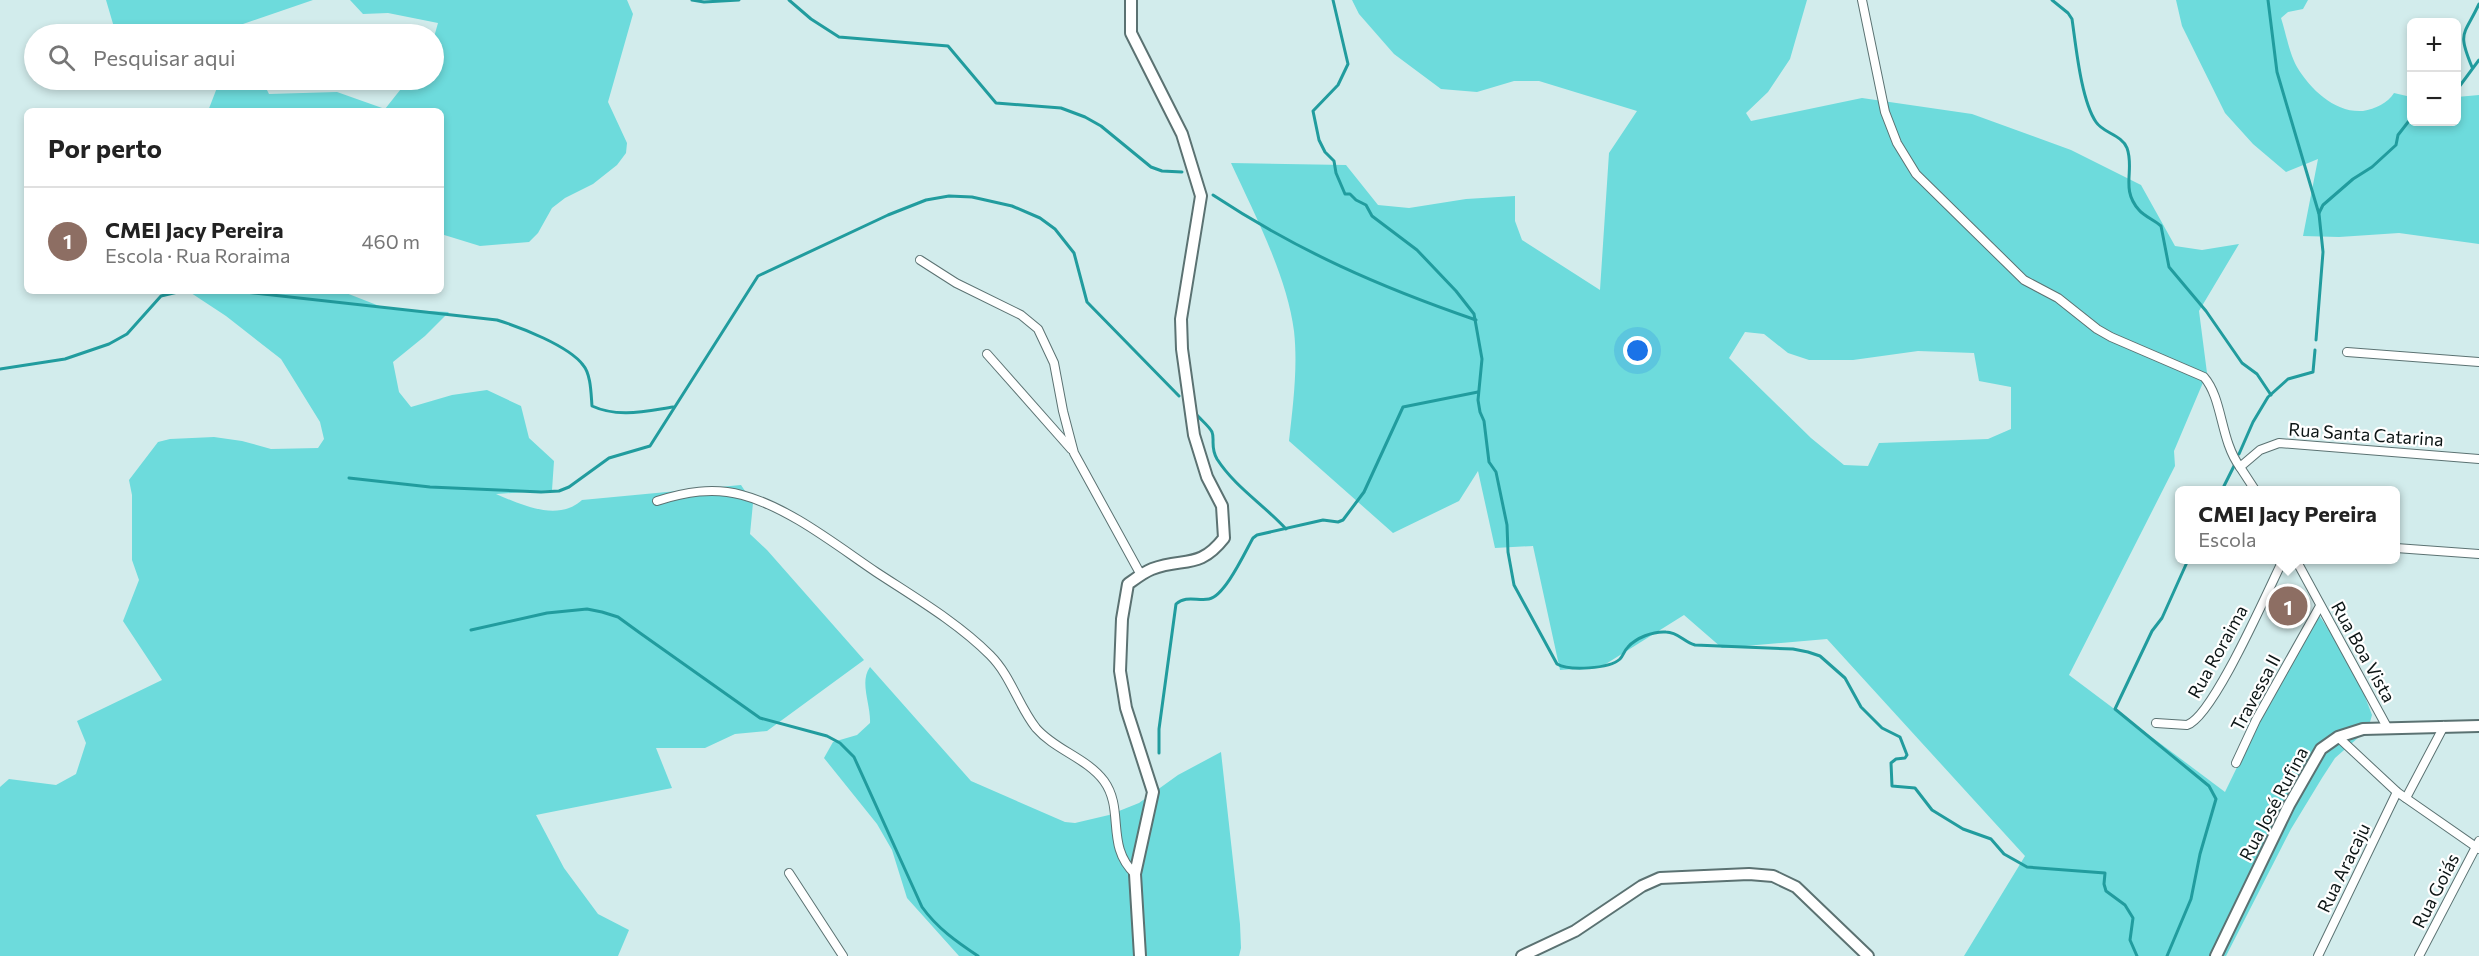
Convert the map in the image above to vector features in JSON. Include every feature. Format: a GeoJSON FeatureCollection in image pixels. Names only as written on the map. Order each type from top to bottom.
{"type":"FeatureCollection","features":[{"type":"Feature","properties":{"kind":"street"},"geometry":{"type":"LineString","coordinates":[[1131,0],[1131,33],[1182,134],[1201,196],[1181,319],[1182,350],[1194,435],[1207,477],[1222,506],[1224,538],[1215,550],[1199,560],[1152,569],[1128,584],[1122,619],[1121,660],[1126,708],[1153,792],[1135,874],[1140,956]]}},
{"type":"Feature","properties":{"kind":"street"},"geometry":{"type":"LineString","coordinates":[[1862,0],[1885,112],[1897,143],[1916,174],[2024,280],[2058,298],[2101,332],[2204,377],[2212,390],[2227,444],[2252,486]]}},
{"type":"Feature","properties":{"kind":"street"},"geometry":{"type":"LineString","coordinates":[[920,260],[956,283],[1021,315],[1038,329],[1054,363],[1074,453]]}},
{"type":"Feature","properties":{"kind":"street"},"geometry":{"type":"LineString","coordinates":[[2347,352],[2479,362]]}},
{"type":"Feature","properties":{"kind":"street"},"geometry":{"type":"LineString","coordinates":[[987,354],[1074,453],[1141,575]]}},
{"type":"Feature","properties":{"kind":"street","name":"Rua Santa Catarina"},"geometry":{"type":"LineString","coordinates":[[2240,466],[2267,446],[2279,444],[2479,459]]}},
{"type":"Feature","properties":{"kind":"street"},"geometry":{"type":"LineString","coordinates":[[657,501],[683,493],[706,491],[736,494],[762,502],[807,526],[939,614],[981,646],[1007,676],[1036,727],[1103,780],[1112,796],[1118,849],[1125,863],[1135,874]]}},
{"type":"Feature","properties":{"kind":"street"},"geometry":{"type":"LineString","coordinates":[[2400,548],[2479,554]]}},
{"type":"Feature","properties":{"kind":"street","name":"Rua Roraima"},"geometry":{"type":"LineString","coordinates":[[2156,723],[2187,725],[2199,716],[2218,691],[2281,564]]}},
{"type":"Feature","properties":{"kind":"street","name":"Rua Boa Vista"},"geometry":{"type":"LineString","coordinates":[[2298,564],[2387,727]]}},
{"type":"Feature","properties":{"kind":"street","name":"Travessa II"},"geometry":{"type":"LineString","coordinates":[[2236,763],[2256,720],[2320,606]]}},
{"type":"Feature","properties":{"kind":"street"},"geometry":{"type":"LineString","coordinates":[[2406,798],[2444,726]]}},
{"type":"Feature","properties":{"kind":"street","name":"Rua José Rufina"},"geometry":{"type":"LineString","coordinates":[[2216,956],[2315,757],[2338,737],[2363,729],[2479,726]]}},
{"type":"Feature","properties":{"kind":"street"},"geometry":{"type":"LineString","coordinates":[[2338,737],[2397,792],[2478,845]]}},
{"type":"Feature","properties":{"kind":"street","name":"Rua Aracaju"},"geometry":{"type":"LineString","coordinates":[[2318,956],[2397,792]]}},
{"type":"Feature","properties":{"kind":"street","name":"Rua Goiás"},"geometry":{"type":"LineString","coordinates":[[2419,956],[2478,845]]}},
{"type":"Feature","properties":{"kind":"street"},"geometry":{"type":"LineString","coordinates":[[789,873],[843,956]]}},
{"type":"Feature","properties":{"kind":"street"},"geometry":{"type":"LineString","coordinates":[[1522,956],[1575,932],[1642,886],[1660,878],[1756,874],[1773,876],[1796,887],[1868,956]]}},
{"type":"Feature","properties":{"kind":"shaded area"},"geometry":{"type":"Polygon","coordinates":[[[106,0],[313,0],[243,24],[113,24],[106,0]]]}},
{"type":"Feature","properties":{"kind":"shaded area"},"geometry":{"type":"Polygon","coordinates":[[[350,0],[627,0],[633,14],[608,102],[627,143],[626,153],[617,165],[593,184],[565,198],[552,208],[538,233],[529,242],[480,246],[444,235],[444,108],[386,108],[400,90],[444,90],[444,24],[388,13],[363,14],[350,0]]]}},
{"type":"Feature","properties":{"kind":"shaded area"},"geometry":{"type":"Polygon","coordinates":[[[1352,0],[1807,0],[1790,59],[1768,92],[1746,113],[1751,121],[1862,98],[1972,114],[2071,150],[2141,185],[2175,246],[2202,250],[2239,244],[2199,311],[2207,373],[2174,451],[2175,466],[2069,675],[2225,792],[2314,608],[2353,665],[2372,715],[2368,729],[2335,758],[2322,778],[2291,829],[2226,956],[1964,956],[2025,856],[1827,639],[1722,648],[1684,615],[1601,667],[1560,670],[1533,546],[1495,548],[1478,471],[1459,501],[1393,533],[1289,441],[1295,386],[1294,331],[1290,310],[1277,267],[1231,163],[1346,165],[1378,205],[1409,208],[1466,199],[1515,196],[1515,221],[1522,240],[1600,290],[1609,153],[1637,111],[1539,81],[1514,81],[1477,92],[1441,89],[1394,54],[1359,14],[1352,0]],[[1745,332],[1729,358],[1811,438],[1844,465],[1868,466],[1879,443],[1988,439],[2011,429],[2011,387],[1979,381],[1974,353],[1918,351],[1853,360],[1809,360],[1788,353],[1764,334],[1745,332]]]}},
{"type":"Feature","properties":{"kind":"shaded area"},"geometry":{"type":"Polygon","coordinates":[[[2176,0],[2308,0],[2303,9],[2288,12],[2281,18],[2297,67],[2317,92],[2334,104],[2353,111],[2363,111],[2385,103],[2394,93],[2407,96],[2407,126],[2461,126],[2461,97],[2479,95],[2479,244],[2399,233],[2339,237],[2303,236],[2318,159],[2286,172],[2253,144],[2225,113],[2182,26],[2176,0]]]}},
{"type":"Feature","properties":{"kind":"shaded area"},"geometry":{"type":"Polygon","coordinates":[[[216,90],[267,90],[269,94],[337,92],[382,108],[209,108],[216,90]]]}},
{"type":"Feature","properties":{"kind":"shaded area"},"geometry":{"type":"Polygon","coordinates":[[[193,294],[349,294],[387,309],[449,312],[425,336],[393,362],[399,392],[411,407],[452,395],[487,390],[521,406],[529,438],[554,461],[552,490],[496,494],[528,507],[551,511],[572,507],[582,500],[741,485],[753,503],[750,534],[767,550],[864,660],[767,731],[735,734],[705,748],[656,748],[672,788],[536,815],[564,868],[598,914],[629,930],[618,956],[0,956],[0,787],[9,779],[56,785],[76,774],[86,743],[77,721],[162,680],[123,621],[139,580],[132,560],[132,495],[129,480],[158,442],[170,439],[214,437],[242,441],[271,449],[318,448],[324,439],[320,422],[281,359],[226,316],[193,294]]]}},
{"type":"Feature","properties":{"kind":"shaded area"},"geometry":{"type":"Polygon","coordinates":[[[870,667],[971,781],[1065,822],[1075,823],[1109,815],[1139,803],[1178,775],[1221,752],[1240,924],[1239,956],[959,956],[907,898],[892,850],[877,824],[824,758],[833,742],[857,735],[870,723],[865,687],[870,667]]]}},
{"type":"Feature","properties":{"kind":"waterway"},"geometry":{"type":"LineString","coordinates":[[692,0],[704,2],[739,0]]}},
{"type":"Feature","properties":{"kind":"waterway"},"geometry":{"type":"LineString","coordinates":[[789,0],[811,19],[839,37],[948,46],[996,103],[1061,108],[1101,126],[1151,167],[1162,171],[1182,172]]}},
{"type":"Feature","properties":{"kind":"waterway"},"geometry":{"type":"LineString","coordinates":[[1333,0],[1348,64],[1338,85],[1313,111],[1319,140],[1325,152],[1334,161],[1336,173],[1345,194],[1350,194],[1366,205],[1372,216],[1417,250],[1456,291],[1474,314],[1482,359],[1478,400],[1484,421],[1489,462],[1496,472],[1507,525],[1508,552],[1514,585],[1557,664],[1570,668],[1607,665],[1620,659],[1635,641],[1661,632],[1670,632],[1695,645],[1793,649],[1820,656],[1845,678],[1861,707],[1882,728],[1900,737],[1907,755],[1891,763],[1892,786],[1915,788],[1932,810],[1963,829],[1991,839],[2004,854],[2027,867],[2105,873],[2106,891],[2125,905],[2133,918],[2130,940],[2137,956]]}},
{"type":"Feature","properties":{"kind":"waterway"},"geometry":{"type":"LineString","coordinates":[[2052,0],[2072,19],[2086,100],[2099,126],[2121,140],[2127,148],[2130,164],[2130,195],[2141,212],[2161,226],[2169,267],[2206,311],[2242,363],[2257,374],[2271,395]]}},
{"type":"Feature","properties":{"kind":"waterway"},"geometry":{"type":"LineString","coordinates":[[2268,0],[2277,72],[2319,214],[2323,252],[2316,340]]}},
{"type":"Feature","properties":{"kind":"waterway"},"geometry":{"type":"LineString","coordinates":[[2472,67],[2465,46],[2464,34],[2479,4]]}},
{"type":"Feature","properties":{"kind":"waterway"},"geometry":{"type":"LineString","coordinates":[[2461,84],[2479,60]]}},
{"type":"Feature","properties":{"kind":"waterway"},"geometry":{"type":"LineString","coordinates":[[2319,213],[2323,205],[2396,145],[2398,135],[2407,123]]}},
{"type":"Feature","properties":{"kind":"waterway"},"geometry":{"type":"LineString","coordinates":[[1213,195],[1276,234],[1340,266],[1476,320]]}},
{"type":"Feature","properties":{"kind":"waterway"},"geometry":{"type":"LineString","coordinates":[[349,478],[430,487],[541,492],[559,491],[569,487],[609,458],[650,446],[758,276],[888,215],[926,200],[949,196],[972,197],[1012,206],[1040,218],[1055,229],[1074,253],[1087,302],[1179,396]]}},
{"type":"Feature","properties":{"kind":"waterway"},"geometry":{"type":"LineString","coordinates":[[0,369],[65,359],[109,344],[127,334],[161,296],[169,294]]}},
{"type":"Feature","properties":{"kind":"waterway"},"geometry":{"type":"LineString","coordinates":[[264,294],[497,320],[556,344],[576,358],[588,374],[592,406],[622,413],[673,407]]}},
{"type":"Feature","properties":{"kind":"waterway"},"geometry":{"type":"LineString","coordinates":[[2239,454],[2253,422],[2268,397],[2288,379],[2313,372],[2315,350]]}},
{"type":"Feature","properties":{"kind":"waterway"},"geometry":{"type":"LineString","coordinates":[[1159,753],[1159,729],[1176,604],[1184,600],[1209,599],[1215,596],[1228,582],[1253,538],[1257,535],[1323,520],[1338,522],[1343,520],[1364,492],[1403,407],[1478,392]]}},
{"type":"Feature","properties":{"kind":"waterway"},"geometry":{"type":"LineString","coordinates":[[1196,414],[1212,432],[1215,455],[1224,469],[1286,529]]}},
{"type":"Feature","properties":{"kind":"waterway"},"geometry":{"type":"LineString","coordinates":[[2224,486],[2234,466]]}},
{"type":"Feature","properties":{"kind":"waterway"},"geometry":{"type":"LineString","coordinates":[[2167,956],[2191,899],[2200,854],[2216,799],[2209,786],[2115,709],[2152,631],[2162,618],[2186,564]]}},
{"type":"Feature","properties":{"kind":"waterway"},"geometry":{"type":"LineString","coordinates":[[471,630],[547,613],[587,609],[602,612],[618,617],[760,718],[827,736],[840,743],[854,757],[922,907],[941,928],[978,956]]}},
{"type":"Feature","properties":{"kind":"place","name":"CMEI Jacy Pereira"},"geometry":{"type":"Point","coordinates":[2288,606]}}]}
